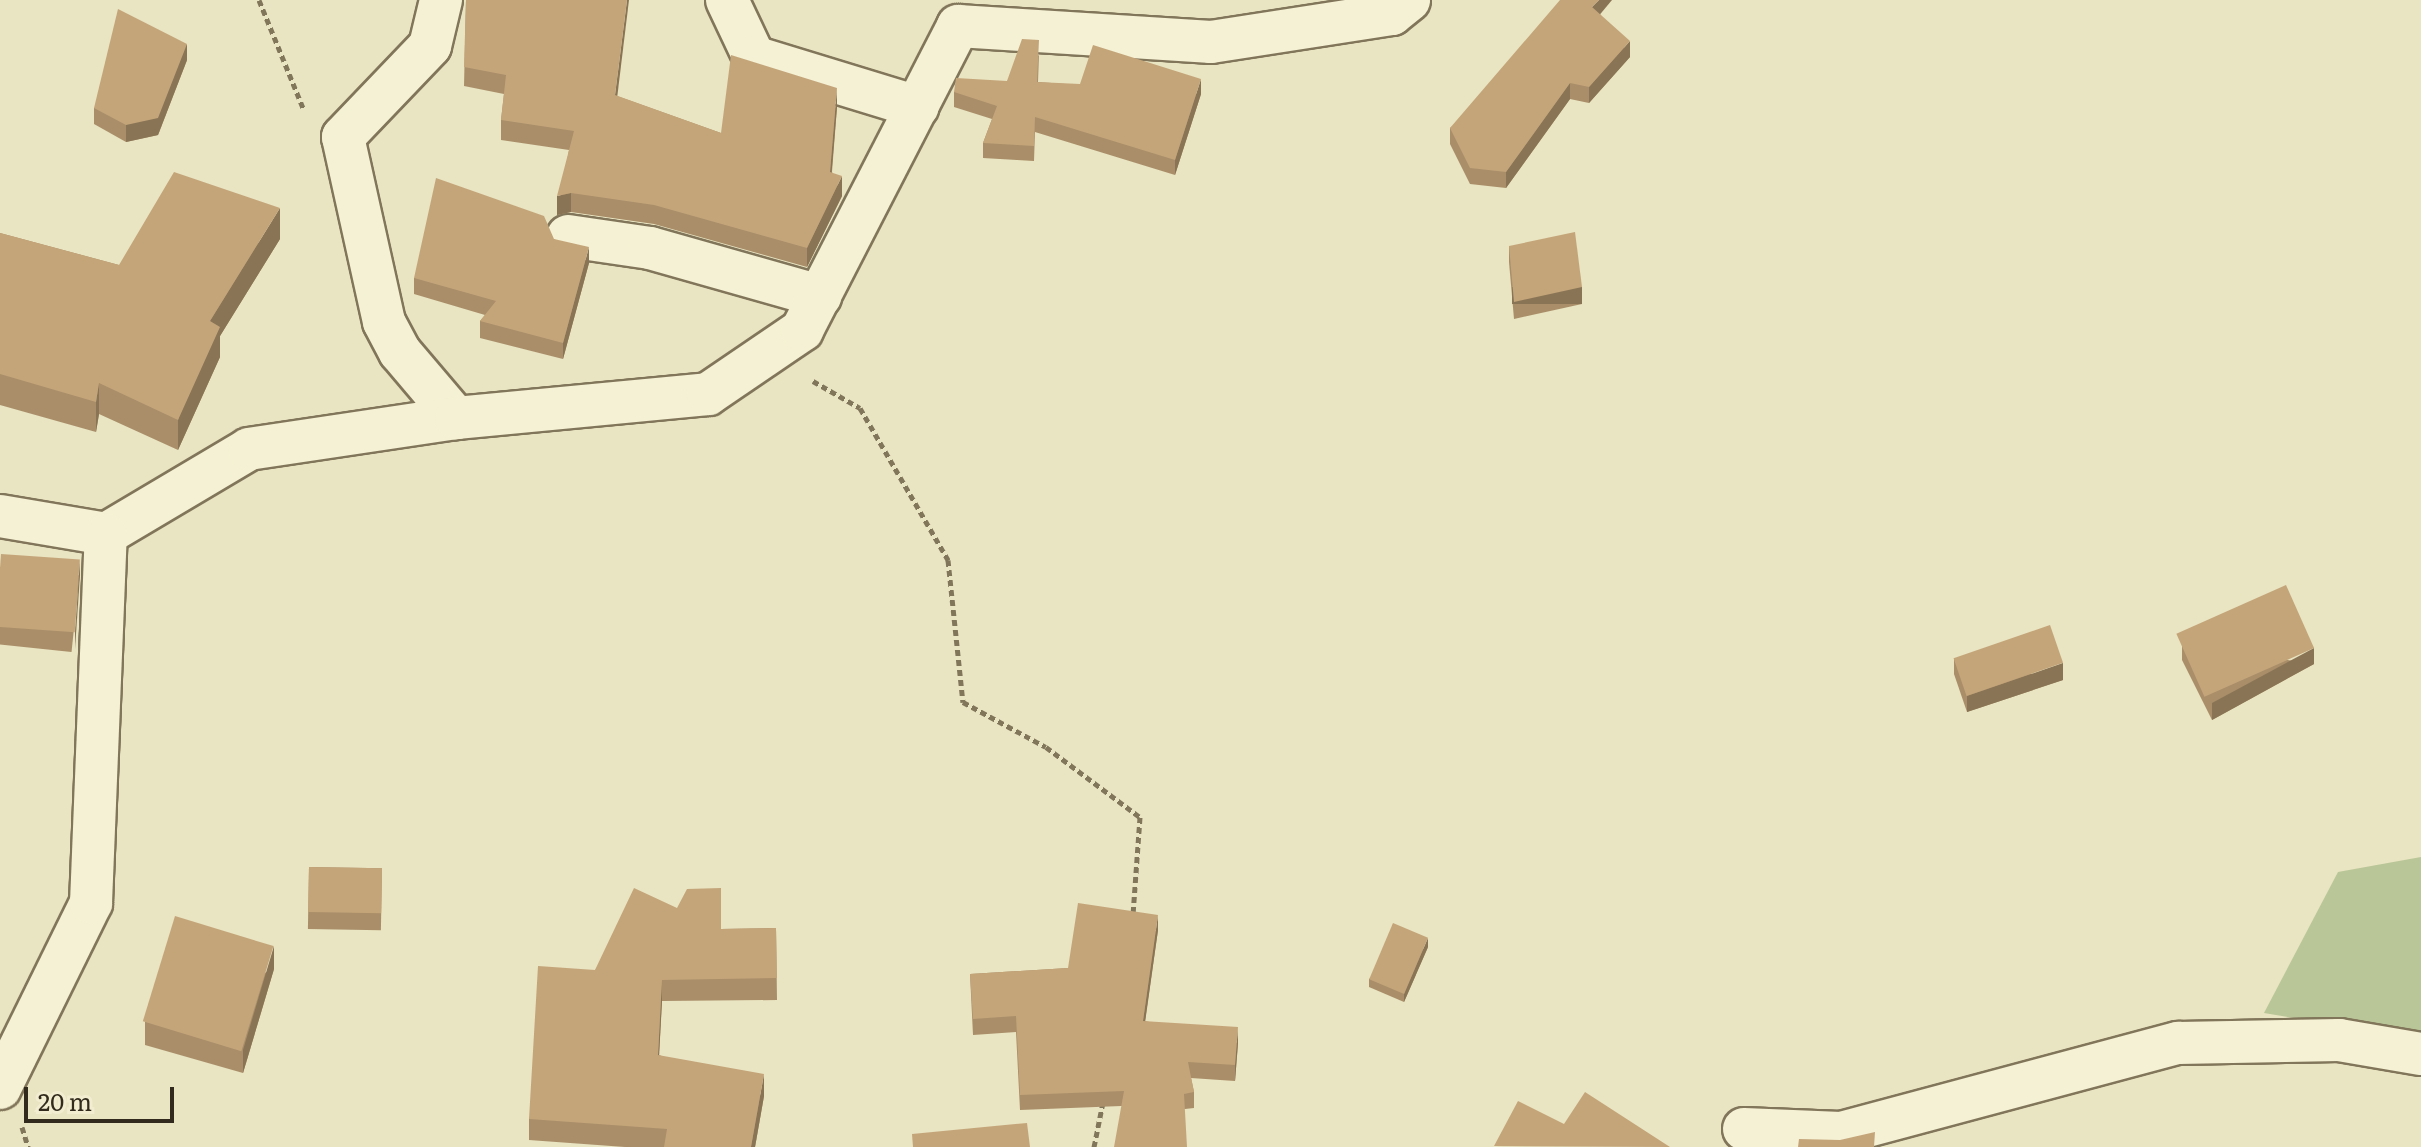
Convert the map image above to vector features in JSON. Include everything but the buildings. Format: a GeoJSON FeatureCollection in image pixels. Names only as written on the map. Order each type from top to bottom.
{"type":"FeatureCollection","features":[{"type":"Feature","properties":{"kind":"street"},"geometry":{"type":"LineString","coordinates":[[441,0],[430,46],[343,137],[384,322],[400,352],[456,418]]}},
{"type":"Feature","properties":{"kind":"street"},"geometry":{"type":"LineString","coordinates":[[727,0],[754,57],[918,107]]}},
{"type":"Feature","properties":{"kind":"street"},"geometry":{"type":"LineString","coordinates":[[0,516],[106,534],[249,449],[456,418],[708,394],[802,330],[918,107],[961,13],[1211,42],[1392,14],[1409,0]]}},
{"type":"Feature","properties":{"kind":"street"},"geometry":{"type":"LineString","coordinates":[[568,236],[650,248],[820,296]]}},
{"type":"Feature","properties":{"kind":"street"},"geometry":{"type":"LineString","coordinates":[[0,1088],[91,903],[106,534]]}},
{"type":"Feature","properties":{"kind":"street"},"geometry":{"type":"LineString","coordinates":[[1744,1129],[1841,1133],[2178,1043],[2339,1040],[2421,1054]]}},
{"type":"Feature","properties":{"kind":"path"},"geometry":{"type":"LineString","coordinates":[[767,354],[860,408],[948,560],[963,702],[1046,747],[1140,817],[1133,920]]}},
{"type":"Feature","properties":{"kind":"path"},"geometry":{"type":"LineString","coordinates":[[1094,1147],[1106,1086]]}},
{"type":"Feature","properties":{"kind":"green space"},"geometry":{"type":"Polygon","coordinates":[[[2421,857],[2421,1039],[2264,1013],[2338,872],[2421,857]]]}}]}
